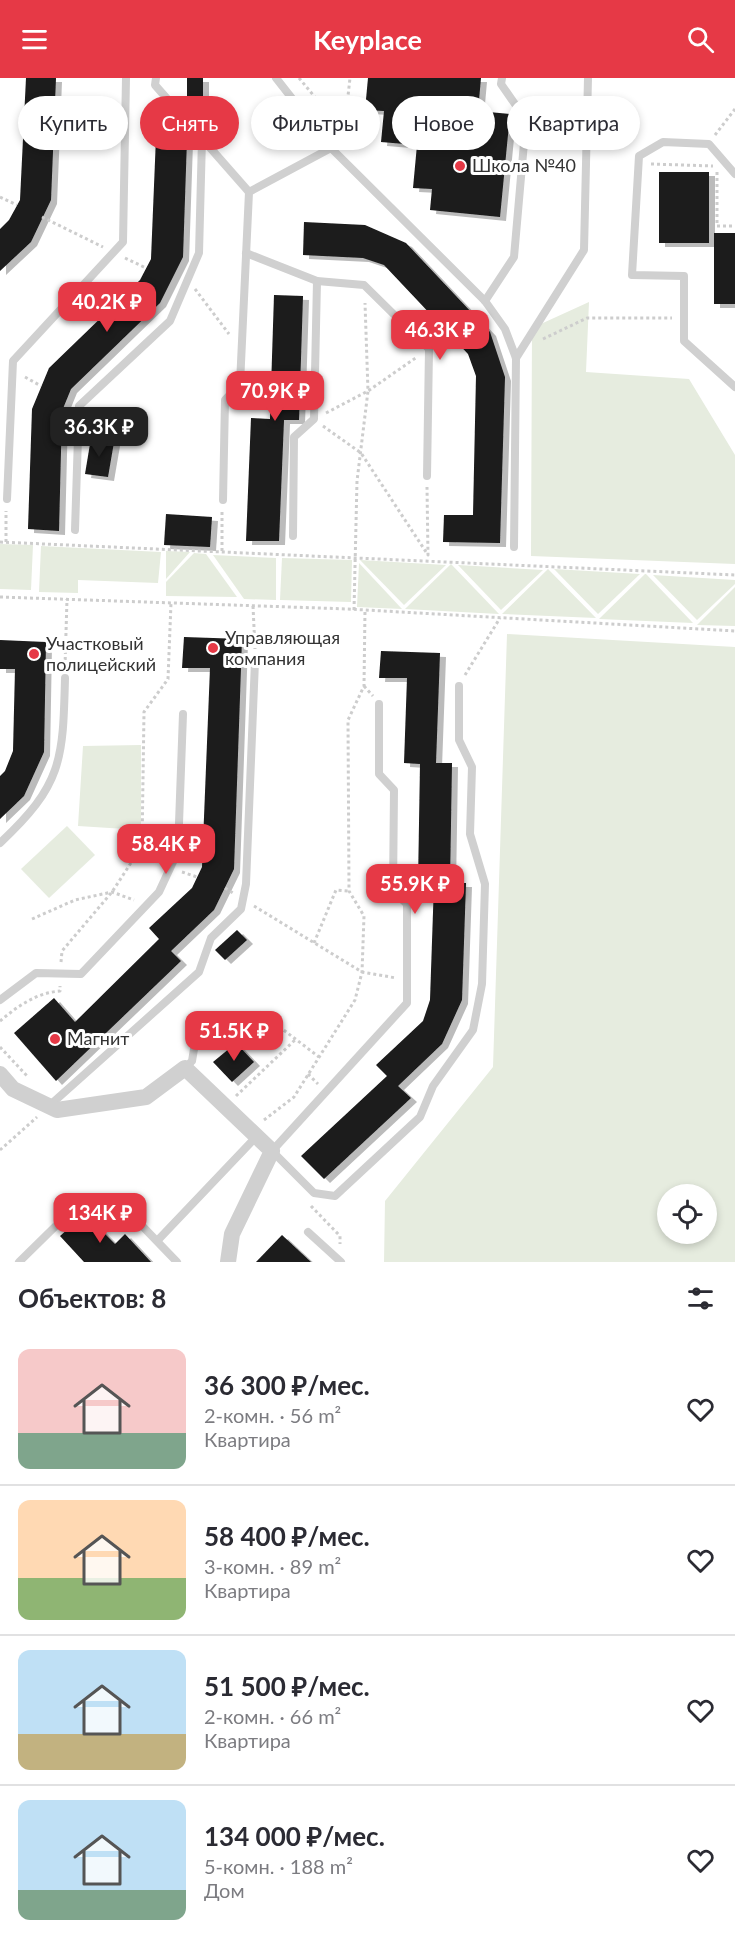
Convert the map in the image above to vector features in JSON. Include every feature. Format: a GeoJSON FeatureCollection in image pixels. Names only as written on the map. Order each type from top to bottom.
{"type":"FeatureCollection","features":[{"type":"Feature","properties":{"kind":"street"},"geometry":{"type":"LineString","coordinates":[[0,1074],[13,1089],[57,1110],[146,1097],[185,1068],[272,1151],[231,1234],[228,1262]]}},
{"type":"Feature","properties":{"kind":"lane"},"geometry":{"type":"LineString","coordinates":[[7,499],[13,361],[123,242],[126,78]]}},
{"type":"Feature","properties":{"kind":"lane"},"geometry":{"type":"LineString","coordinates":[[156,78],[155,86],[164,96]]}},
{"type":"Feature","properties":{"kind":"lane"},"geometry":{"type":"LineString","coordinates":[[276,78],[290,96]]}},
{"type":"Feature","properties":{"kind":"lane"},"geometry":{"type":"LineString","coordinates":[[484,301],[514,257],[526,120],[501,84],[502,78]]}},
{"type":"Feature","properties":{"kind":"lane"},"geometry":{"type":"LineString","coordinates":[[516,358],[584,250],[588,78]]}},
{"type":"Feature","properties":{"kind":"lane"},"geometry":{"type":"LineString","coordinates":[[735,174],[709,144],[663,142],[639,156],[632,275],[684,276],[684,341],[735,387]]}},
{"type":"Feature","properties":{"kind":"lane"},"geometry":{"type":"LineString","coordinates":[[75,530],[79,406],[170,321],[199,253],[202,150]]}},
{"type":"Feature","properties":{"kind":"lane"},"geometry":{"type":"LineString","coordinates":[[212,150],[249,192],[240,384],[225,400],[223,500]]}},
{"type":"Feature","properties":{"kind":"lane"},"geometry":{"type":"LineString","coordinates":[[249,192],[328,150]]}},
{"type":"Feature","properties":{"kind":"lane"},"geometry":{"type":"LineString","coordinates":[[334,150],[484,301],[506,329],[516,358],[514,547]]}},
{"type":"Feature","properties":{"kind":"lane"},"geometry":{"type":"LineString","coordinates":[[246,253],[317,281],[364,285],[429,349],[427,476]]}},
{"type":"Feature","properties":{"kind":"lane"},"geometry":{"type":"LineString","coordinates":[[293,536],[294,437],[314,419],[317,281]]}},
{"type":"Feature","properties":{"kind":"lane"},"geometry":{"type":"LineString","coordinates":[[49,1106],[199,972],[212,938],[241,909],[246,884],[255,661]]}},
{"type":"Feature","properties":{"kind":"lane"},"geometry":{"type":"LineString","coordinates":[[0,843],[26,819],[51,786],[64,740],[64,678]]}},
{"type":"Feature","properties":{"kind":"lane"},"geometry":{"type":"LineString","coordinates":[[379,704],[379,774],[394,790],[393,891],[408,904],[407,1003],[272,1151],[314,1193],[335,1196],[420,1117],[432,1086],[473,1030],[482,984],[485,884],[470,834],[472,767],[459,740],[459,686]]}},
{"type":"Feature","properties":{"kind":"lane"},"geometry":{"type":"LineString","coordinates":[[0,1000],[36,973],[81,974],[159,892],[178,851],[183,714]]}},
{"type":"Feature","properties":{"kind":"lane"},"geometry":{"type":"LineString","coordinates":[[185,1068],[192,1061],[195,1043]]}},
{"type":"Feature","properties":{"kind":"lane"},"geometry":{"type":"LineString","coordinates":[[158,1240],[256,1137]]}},
{"type":"Feature","properties":{"kind":"lane"},"geometry":{"type":"LineString","coordinates":[[19,1262],[74,1208],[122,1205],[177,1262]]}},
{"type":"Feature","properties":{"kind":"lane"},"geometry":{"type":"LineString","coordinates":[[308,1232],[341,1262]]}},
{"type":"Feature","properties":{"kind":"path"},"geometry":{"type":"LineString","coordinates":[[299,78],[344,132],[350,78]]}},
{"type":"Feature","properties":{"kind":"path"},"geometry":{"type":"LineString","coordinates":[[709,144],[735,109]]}},
{"type":"Feature","properties":{"kind":"path"},"geometry":{"type":"LineString","coordinates":[[648,164],[717,166],[717,226],[735,226]]}},
{"type":"Feature","properties":{"kind":"path"},"geometry":{"type":"LineString","coordinates":[[0,197],[17,205]]}},
{"type":"Feature","properties":{"kind":"path"},"geometry":{"type":"LineString","coordinates":[[42,218],[146,268]]}},
{"type":"Feature","properties":{"kind":"path"},"geometry":{"type":"LineString","coordinates":[[188,279],[241,350]]}},
{"type":"Feature","properties":{"kind":"path"},"geometry":{"type":"LineString","coordinates":[[354,610],[361,453],[368,391],[364,285]]}},
{"type":"Feature","properties":{"kind":"path"},"geometry":{"type":"LineString","coordinates":[[522,349],[587,318],[684,318]]}},
{"type":"Feature","properties":{"kind":"path"},"geometry":{"type":"LineString","coordinates":[[428,555],[361,453],[314,419],[368,391],[429,349]]}},
{"type":"Feature","properties":{"kind":"path"},"geometry":{"type":"LineString","coordinates":[[427,476],[428,561]]}},
{"type":"Feature","properties":{"kind":"path"},"geometry":{"type":"LineString","coordinates":[[6,542],[7,499]]}},
{"type":"Feature","properties":{"kind":"path"},"geometry":{"type":"LineString","coordinates":[[222,551],[223,500]]}},
{"type":"Feature","properties":{"kind":"path"},"geometry":{"type":"LineString","coordinates":[[0,542],[735,575]]}},
{"type":"Feature","properties":{"kind":"path"},"geometry":{"type":"LineString","coordinates":[[0,597],[365,610],[735,631]]}},
{"type":"Feature","properties":{"kind":"path"},"geometry":{"type":"LineString","coordinates":[[64,678],[67,599]]}},
{"type":"Feature","properties":{"kind":"path"},"geometry":{"type":"LineString","coordinates":[[0,1021],[17,1006],[45,992],[60,991],[62,951],[112,892],[142,846],[144,712],[168,679],[171,603]]}},
{"type":"Feature","properties":{"kind":"path"},"geometry":{"type":"LineString","coordinates":[[253,606],[255,661]]}},
{"type":"Feature","properties":{"kind":"path"},"geometry":{"type":"LineString","coordinates":[[263,1121],[294,1097],[355,1000],[362,972],[364,916],[349,891],[348,720],[364,686],[365,610]]}},
{"type":"Feature","properties":{"kind":"path"},"geometry":{"type":"LineString","coordinates":[[459,686],[500,618]]}},
{"type":"Feature","properties":{"kind":"path"},"geometry":{"type":"LineString","coordinates":[[144,828],[179,833]]}},
{"type":"Feature","properties":{"kind":"path"},"geometry":{"type":"LineString","coordinates":[[171,868],[197,877]]}},
{"type":"Feature","properties":{"kind":"path"},"geometry":{"type":"LineString","coordinates":[[225,888],[362,972],[407,980]]}},
{"type":"Feature","properties":{"kind":"path"},"geometry":{"type":"LineString","coordinates":[[314,943],[336,890],[349,891]]}},
{"type":"Feature","properties":{"kind":"path"},"geometry":{"type":"LineString","coordinates":[[32,919],[75,900],[112,892],[147,905]]}},
{"type":"Feature","properties":{"kind":"path"},"geometry":{"type":"LineString","coordinates":[[260,1012],[319,1057]]}},
{"type":"Feature","properties":{"kind":"path"},"geometry":{"type":"LineString","coordinates":[[230,1101],[296,1039]]}},
{"type":"Feature","properties":{"kind":"path"},"geometry":{"type":"LineString","coordinates":[[0,1047],[35,1084]]}},
{"type":"Feature","properties":{"kind":"path"},"geometry":{"type":"LineString","coordinates":[[0,1150],[49,1106]]}},
{"type":"Feature","properties":{"kind":"path"},"geometry":{"type":"LineString","coordinates":[[308,1204],[340,1236],[341,1262]]}},
{"type":"Feature","properties":{"kind":"shaded area"},"geometry":{"type":"Polygon","coordinates":[[[589,302],[586,372],[689,379],[735,455],[735,564],[531,556],[532,328],[589,302]]]}},
{"type":"Feature","properties":{"kind":"shaded area"},"geometry":{"type":"Polygon","coordinates":[[[0,544],[33,545],[31,590],[0,589],[0,544]]]}},
{"type":"Feature","properties":{"kind":"shaded area"},"geometry":{"type":"Polygon","coordinates":[[[41,546],[161,552],[158,583],[78,580],[78,593],[39,592],[41,546]]]}},
{"type":"Feature","properties":{"kind":"shaded area"},"geometry":{"type":"Polygon","coordinates":[[[166,551],[190,552],[166,579],[166,551]]]}},
{"type":"Feature","properties":{"kind":"shaded area"},"geometry":{"type":"Polygon","coordinates":[[[194,553],[206,554],[237,597],[166,596],[166,582],[194,553]]]}},
{"type":"Feature","properties":{"kind":"shaded area"},"geometry":{"type":"Polygon","coordinates":[[[213,555],[276,558],[276,600],[244,599],[213,555]]]}},
{"type":"Feature","properties":{"kind":"shaded area"},"geometry":{"type":"Polygon","coordinates":[[[282,558],[352,560],[351,602],[280,600],[282,558]]]}},
{"type":"Feature","properties":{"kind":"shaded area"},"geometry":{"type":"Polygon","coordinates":[[[360,560],[446,565],[404,605],[360,560]]]}},
{"type":"Feature","properties":{"kind":"shaded area"},"geometry":{"type":"Polygon","coordinates":[[[359,563],[402,609],[357,607],[359,563]]]}},
{"type":"Feature","properties":{"kind":"shaded area"},"geometry":{"type":"Polygon","coordinates":[[[451,564],[499,614],[405,609],[451,564]]]}},
{"type":"Feature","properties":{"kind":"shaded area"},"geometry":{"type":"Polygon","coordinates":[[[458,565],[543,570],[501,610],[458,565]]]}},
{"type":"Feature","properties":{"kind":"shaded area"},"geometry":{"type":"Polygon","coordinates":[[[548,569],[596,618],[502,614],[548,569]]]}},
{"type":"Feature","properties":{"kind":"shaded area"},"geometry":{"type":"Polygon","coordinates":[[[554,569],[640,574],[598,614],[554,569]]]}},
{"type":"Feature","properties":{"kind":"shaded area"},"geometry":{"type":"Polygon","coordinates":[[[646,574],[693,623],[599,619],[646,574]]]}},
{"type":"Feature","properties":{"kind":"shaded area"},"geometry":{"type":"Polygon","coordinates":[[[653,575],[735,580],[735,584],[697,620],[653,575]]]}},
{"type":"Feature","properties":{"kind":"shaded area"},"geometry":{"type":"Polygon","coordinates":[[[735,587],[735,626],[697,625],[735,587]]]}},
{"type":"Feature","properties":{"kind":"shaded area"},"geometry":{"type":"Polygon","coordinates":[[[507,634],[735,647],[735,1262],[384,1262],[385,1201],[493,1067],[507,634]]]}},
{"type":"Feature","properties":{"kind":"shaded area"},"geometry":{"type":"Polygon","coordinates":[[[141,745],[141,830],[78,826],[83,746],[141,745]]]}},
{"type":"Feature","properties":{"kind":"shaded area"},"geometry":{"type":"Polygon","coordinates":[[[67,826],[95,855],[49,898],[21,869],[67,826]]]}},
{"type":"Feature","properties":{"kind":"building"},"geometry":{"type":"Polygon","coordinates":[[[26,78],[56,78],[55,96],[25,96],[26,78]]]}},
{"type":"Feature","properties":{"kind":"building"},"geometry":{"type":"Polygon","coordinates":[[[187,78],[203,78],[203,96],[187,96],[187,78]]]}},
{"type":"Feature","properties":{"kind":"building","name":"Школа №40"},"geometry":{"type":"Polygon","coordinates":[[[368,78],[481,78],[479,96],[392,96],[392,143],[381,142],[384,111],[380,111],[380,96],[366,96],[368,78]]]}},
{"type":"Feature","properties":{"kind":"building","name":"Школа №40"},"geometry":{"type":"Polygon","coordinates":[[[495,113],[507,114],[507,145],[500,217],[430,210],[432,189],[413,188],[417,150],[495,150],[495,113]]]}},
{"type":"Feature","properties":{"kind":"building"},"geometry":{"type":"Polygon","coordinates":[[[22,150],[53,150],[51,200],[31,242],[0,271],[0,229],[9,220],[20,200],[22,150]]]}},
{"type":"Feature","properties":{"kind":"building"},"geometry":{"type":"Polygon","coordinates":[[[155,150],[187,150],[183,257],[160,303],[71,389],[62,411],[59,531],[28,529],[32,409],[49,368],[140,280],[151,259],[155,150]]]}},
{"type":"Feature","properties":{"kind":"building"},"geometry":{"type":"Polygon","coordinates":[[[659,172],[709,172],[709,243],[659,243],[659,172]]]}},
{"type":"Feature","properties":{"kind":"building"},"geometry":{"type":"Polygon","coordinates":[[[304,222],[365,225],[406,243],[490,332],[505,377],[500,543],[443,542],[444,515],[473,515],[476,376],[468,354],[384,265],[363,258],[303,255],[304,222]]]}},
{"type":"Feature","properties":{"kind":"building"},"geometry":{"type":"Polygon","coordinates":[[[714,233],[735,233],[735,304],[714,304],[714,233]]]}},
{"type":"Feature","properties":{"kind":"building"},"geometry":{"type":"Polygon","coordinates":[[[274,295],[303,296],[299,420],[284,420],[279,541],[246,541],[251,418],[270,419],[274,295]]]}},
{"type":"Feature","properties":{"kind":"building"},"geometry":{"type":"Polygon","coordinates":[[[91,438],[114,442],[108,477],[85,474],[91,438]]]}},
{"type":"Feature","properties":{"kind":"building"},"geometry":{"type":"Polygon","coordinates":[[[166,514],[212,517],[210,547],[164,545],[166,514]]]}},
{"type":"Feature","properties":{"kind":"building"},"geometry":{"type":"Polygon","coordinates":[[[184,637],[242,639],[234,869],[214,910],[171,951],[181,961],[56,1081],[14,1033],[54,998],[75,1022],[159,939],[149,928],[192,888],[202,867],[210,668],[182,668],[184,637]]]}},
{"type":"Feature","properties":{"kind":"building"},"geometry":{"type":"Polygon","coordinates":[[[0,640],[46,642],[44,752],[24,796],[0,819],[0,776],[5,771],[13,751],[15,669],[0,669],[0,640]]]}},
{"type":"Feature","properties":{"kind":"building"},"geometry":{"type":"Polygon","coordinates":[[[381,651],[440,653],[436,763],[452,763],[450,883],[466,883],[462,1000],[442,1044],[398,1086],[411,1098],[324,1179],[301,1156],[387,1076],[376,1065],[423,1021],[430,1000],[434,883],[418,883],[420,764],[404,763],[407,678],[379,678],[381,651]]]}},
{"type":"Feature","properties":{"kind":"building"},"geometry":{"type":"Polygon","coordinates":[[[237,930],[247,940],[225,960],[215,950],[237,930]]]}},
{"type":"Feature","properties":{"kind":"building"},"geometry":{"type":"Polygon","coordinates":[[[236,1043],[254,1062],[232,1082],[213,1062],[236,1043]]]}},
{"type":"Feature","properties":{"kind":"building"},"geometry":{"type":"Polygon","coordinates":[[[85,1214],[115,1244],[125,1234],[151,1262],[84,1262],[60,1236],[85,1214]]]}},
{"type":"Feature","properties":{"kind":"building"},"geometry":{"type":"Polygon","coordinates":[[[282,1235],[311,1262],[256,1262],[282,1235]]]}},
{"type":"Feature","properties":{"kind":"place","name":"Школа №40"},"geometry":{"type":"Point","coordinates":[460,166]}},
{"type":"Feature","properties":{"kind":"place","name":"Управляющая компания"},"geometry":{"type":"Point","coordinates":[213,648]}},
{"type":"Feature","properties":{"kind":"place","name":"Участковый полицейский"},"geometry":{"type":"Point","coordinates":[34,654]}},
{"type":"Feature","properties":{"kind":"place","name":"Магнит"},"geometry":{"type":"Point","coordinates":[55,1039]}}]}
